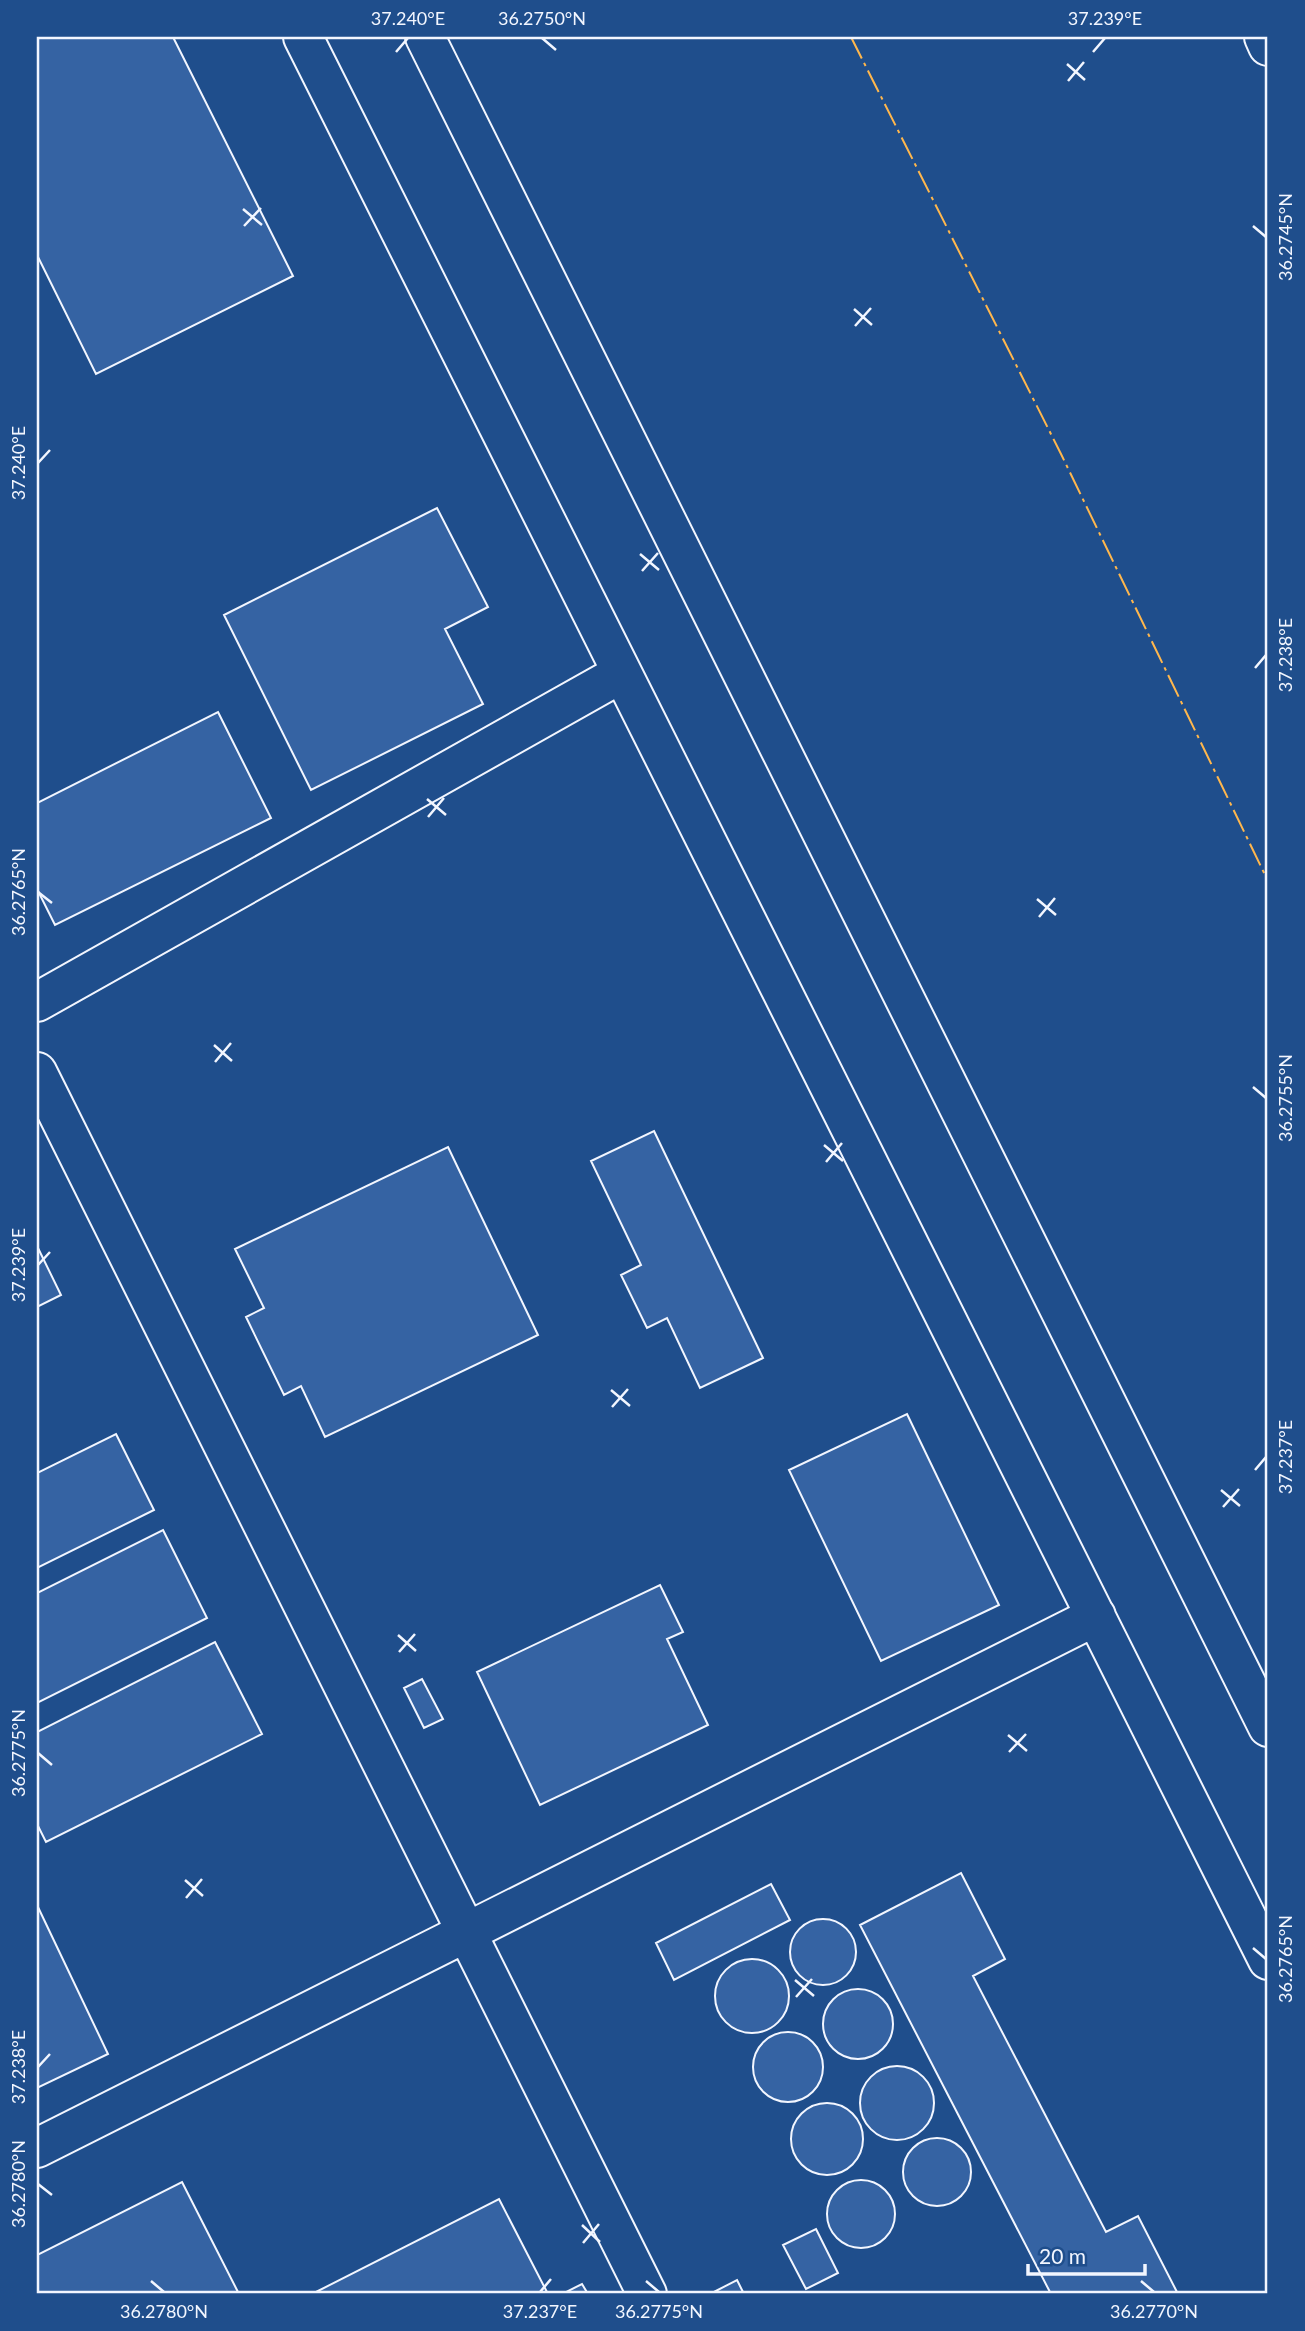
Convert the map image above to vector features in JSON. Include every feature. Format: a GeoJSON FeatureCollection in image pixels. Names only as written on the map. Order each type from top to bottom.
{"type":"FeatureCollection","features":[{"type":"Feature","properties":{"kind":"street"},"geometry":{"type":"LineString","coordinates":[[303,37],[1268,1960]]}},
{"type":"Feature","properties":{"kind":"street"},"geometry":{"type":"LineString","coordinates":[[425,37],[1268,1727]]}},
{"type":"Feature","properties":{"kind":"street"},"geometry":{"type":"LineString","coordinates":[[1264,37],[1268,46]]}},
{"type":"Feature","properties":{"kind":"street"},"geometry":{"type":"LineString","coordinates":[[37,1002],[622,673]]}},
{"type":"Feature","properties":{"kind":"street"},"geometry":{"type":"LineString","coordinates":[[37,1072],[647,2294]]}},
{"type":"Feature","properties":{"kind":"street"},"geometry":{"type":"LineString","coordinates":[[37,2148],[1096,1616]]}},
{"type":"Feature","properties":{"kind":"building"},"geometry":{"type":"Polygon","coordinates":[[[37,37],[173,37],[293,276],[96,374],[37,255],[37,37]]]}},
{"type":"Feature","properties":{"kind":"building"},"geometry":{"type":"Polygon","coordinates":[[[437,508],[488,607],[445,629],[483,704],[311,790],[224,615],[437,508]]]}},
{"type":"Feature","properties":{"kind":"building"},"geometry":{"type":"Polygon","coordinates":[[[218,712],[271,818],[55,925],[37,889],[37,803],[218,712]]]}},
{"type":"Feature","properties":{"kind":"building"},"geometry":{"type":"Polygon","coordinates":[[[654,1131],[763,1358],[700,1388],[667,1318],[647,1328],[621,1275],[641,1265],[591,1161],[654,1131]]]}},
{"type":"Feature","properties":{"kind":"building"},"geometry":{"type":"Polygon","coordinates":[[[448,1147],[538,1335],[325,1437],[301,1386],[284,1395],[246,1317],[264,1308],[235,1249],[448,1147]]]}},
{"type":"Feature","properties":{"kind":"building"},"geometry":{"type":"Polygon","coordinates":[[[37,1246],[61,1295],[37,1307],[37,1246]]]}},
{"type":"Feature","properties":{"kind":"building"},"geometry":{"type":"Polygon","coordinates":[[[907,1414],[999,1605],[881,1661],[789,1470],[907,1414]]]}},
{"type":"Feature","properties":{"kind":"building"},"geometry":{"type":"Polygon","coordinates":[[[116,1434],[154,1510],[37,1568],[37,1473],[116,1434]]]}},
{"type":"Feature","properties":{"kind":"building"},"geometry":{"type":"Polygon","coordinates":[[[163,1530],[207,1618],[37,1703],[37,1593],[163,1530]]]}},
{"type":"Feature","properties":{"kind":"building"},"geometry":{"type":"Polygon","coordinates":[[[660,1585],[683,1632],[667,1639],[708,1725],[540,1805],[477,1672],[660,1585]]]}},
{"type":"Feature","properties":{"kind":"building"},"geometry":{"type":"Polygon","coordinates":[[[215,1642],[262,1734],[46,1842],[37,1824],[37,1732],[215,1642]]]}},
{"type":"Feature","properties":{"kind":"building"},"geometry":{"type":"Polygon","coordinates":[[[422,1679],[443,1719],[424,1728],[404,1688],[422,1679]]]}},
{"type":"Feature","properties":{"kind":"building"},"geometry":{"type":"Polygon","coordinates":[[[961,1873],[1005,1959],[973,1976],[1106,2232],[1138,2216],[1178,2294],[1051,2294],[860,1925],[961,1873]]]}},
{"type":"Feature","properties":{"kind":"building"},"geometry":{"type":"Polygon","coordinates":[[[771,1884],[790,1920],[674,1980],[656,1943],[771,1884]]]}},
{"type":"Feature","properties":{"kind":"building"},"geometry":{"type":"Polygon","coordinates":[[[37,1905],[108,2054],[37,2088],[37,1905]]]}},
{"type":"Feature","properties":{"kind":"building"},"geometry":{"type":"Polygon","coordinates":[[[823,1919],[836,1922],[846,1929],[853,1939],[856,1952],[853,1965],[846,1975],[836,1982],[823,1985],[810,1982],[800,1975],[793,1965],[790,1952],[793,1939],[800,1929],[810,1922],[823,1919]]]}},
{"type":"Feature","properties":{"kind":"building"},"geometry":{"type":"Polygon","coordinates":[[[752,1959],[766,1962],[778,1970],[786,1982],[789,1996],[786,2010],[778,2022],[766,2030],[752,2033],[738,2030],[726,2022],[718,2010],[715,1996],[718,1982],[726,1970],[738,1962],[752,1959]]]}},
{"type":"Feature","properties":{"kind":"building"},"geometry":{"type":"Polygon","coordinates":[[[858,1989],[883,1999],[893,2024],[883,2049],[858,2059],[833,2049],[823,2024],[833,1999],[858,1989]]]}},
{"type":"Feature","properties":{"kind":"building"},"geometry":{"type":"Polygon","coordinates":[[[788,2032],[807,2038],[817,2048],[823,2067],[817,2086],[807,2096],[788,2102],[769,2096],[759,2086],[753,2067],[759,2048],[769,2038],[788,2032]]]}},
{"type":"Feature","properties":{"kind":"building"},"geometry":{"type":"Polygon","coordinates":[[[897,2066],[911,2069],[923,2077],[931,2089],[934,2103],[931,2117],[923,2129],[911,2137],[897,2140],[883,2137],[871,2129],[863,2117],[860,2103],[863,2089],[871,2077],[883,2069],[897,2066]]]}},
{"type":"Feature","properties":{"kind":"building"},"geometry":{"type":"Polygon","coordinates":[[[827,2103],[847,2109],[857,2119],[863,2139],[857,2159],[847,2169],[827,2175],[807,2169],[797,2159],[791,2139],[797,2119],[807,2109],[827,2103]]]}},
{"type":"Feature","properties":{"kind":"building"},"geometry":{"type":"Polygon","coordinates":[[[937,2138],[950,2141],[961,2148],[968,2159],[971,2172],[968,2185],[961,2196],[950,2203],[937,2206],[924,2203],[913,2196],[906,2185],[903,2172],[906,2159],[913,2148],[924,2141],[937,2138]]]}},
{"type":"Feature","properties":{"kind":"building"},"geometry":{"type":"Polygon","coordinates":[[[861,2180],[874,2183],[885,2190],[892,2201],[895,2214],[892,2227],[885,2238],[874,2245],[861,2248],[848,2245],[837,2238],[830,2227],[827,2214],[830,2201],[837,2190],[848,2183],[861,2180]]]}},
{"type":"Feature","properties":{"kind":"building"},"geometry":{"type":"Polygon","coordinates":[[[182,2182],[239,2294],[37,2294],[37,2255],[182,2182]]]}},
{"type":"Feature","properties":{"kind":"building"},"geometry":{"type":"Polygon","coordinates":[[[499,2199],[548,2294],[312,2294],[499,2199]]]}},
{"type":"Feature","properties":{"kind":"building"},"geometry":{"type":"Polygon","coordinates":[[[816,2229],[838,2273],[806,2289],[783,2245],[816,2229]]]}},
{"type":"Feature","properties":{"kind":"building"},"geometry":{"type":"Polygon","coordinates":[[[737,2280],[744,2294],[710,2294],[737,2280]]]}},
{"type":"Feature","properties":{"kind":"building"},"geometry":{"type":"Polygon","coordinates":[[[582,2284],[588,2294],[564,2294],[564,2293],[582,2284]]]}},
{"type":"Feature","properties":{"kind":"power"},"geometry":{"type":"LineString","coordinates":[[851,37],[1061,454],[1268,881]]}}]}
